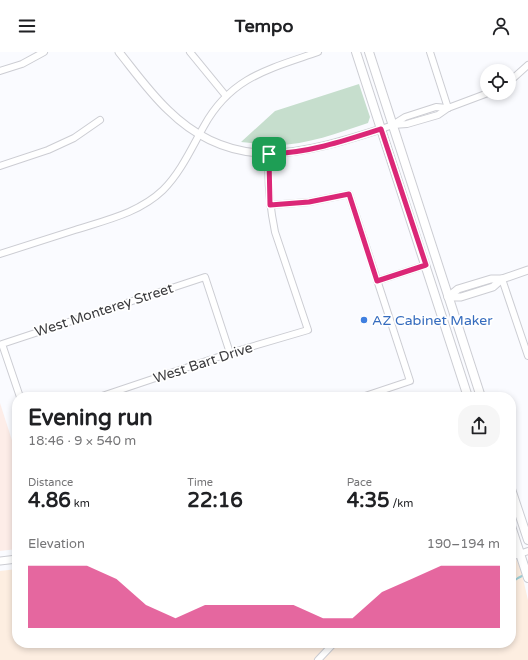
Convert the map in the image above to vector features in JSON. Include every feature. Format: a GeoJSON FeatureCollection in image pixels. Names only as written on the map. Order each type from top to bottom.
{"type":"FeatureCollection","features":[{"type":"Feature","properties":{"kind":"main road"},"geometry":{"type":"LineString","coordinates":[[356,52],[466,392]]}},
{"type":"Feature","properties":{"kind":"main road"},"geometry":{"type":"LineString","coordinates":[[369,52],[479,392]]}},
{"type":"Feature","properties":{"kind":"main road"},"geometry":{"type":"LineString","coordinates":[[516,504],[528,540]]}},
{"type":"Feature","properties":{"kind":"main road"},"geometry":{"type":"LineString","coordinates":[[516,536],[524,552],[528,578]]}},
{"type":"Feature","properties":{"kind":"street"},"geometry":{"type":"LineString","coordinates":[[0,71],[22,64],[44,52]]}},
{"type":"Feature","properties":{"kind":"street"},"geometry":{"type":"LineString","coordinates":[[119,52],[168,110],[181,122],[199,134],[218,143],[234,149],[254,153],[294,153],[342,142],[393,125],[405,117],[436,107],[448,108],[480,96]]}},
{"type":"Feature","properties":{"kind":"street"},"geometry":{"type":"LineString","coordinates":[[190,52],[226,96]]}},
{"type":"Feature","properties":{"kind":"street"},"geometry":{"type":"LineString","coordinates":[[0,254],[115,218],[139,207],[163,190],[172,179],[212,112],[226,96],[248,79],[260,72],[318,52]]}},
{"type":"Feature","properties":{"kind":"street"},"geometry":{"type":"LineString","coordinates":[[430,52],[448,108]]}},
{"type":"Feature","properties":{"kind":"street"},"geometry":{"type":"LineString","coordinates":[[516,76],[528,65]]}},
{"type":"Feature","properties":{"kind":"street"},"geometry":{"type":"LineString","coordinates":[[0,166],[48,150],[74,138],[100,120]]}},
{"type":"Feature","properties":{"kind":"street"},"geometry":{"type":"LineString","coordinates":[[269,154],[270,205],[309,202],[349,194],[410,381],[377,392]]}},
{"type":"Feature","properties":{"kind":"street","name":"West Bart Drive"},"geometry":{"type":"LineString","coordinates":[[114,392],[308,330],[275,232],[270,205]]}},
{"type":"Feature","properties":{"kind":"street"},"geometry":{"type":"LineString","coordinates":[[377,281],[426,265]]}},
{"type":"Feature","properties":{"kind":"street"},"geometry":{"type":"LineString","coordinates":[[448,297],[458,289],[491,279],[502,279],[528,270]]}},
{"type":"Feature","properties":{"kind":"street","name":"West Monterey Street"},"geometry":{"type":"LineString","coordinates":[[18,392],[2,344],[205,277],[230,354]]}},
{"type":"Feature","properties":{"kind":"street"},"geometry":{"type":"LineString","coordinates":[[502,279],[528,356]]}},
{"type":"Feature","properties":{"kind":"street"},"geometry":{"type":"LineString","coordinates":[[0,561],[12,560]]}},
{"type":"Feature","properties":{"kind":"street"},"geometry":{"type":"LineString","coordinates":[[318,660],[329,648]]}},
{"type":"Feature","properties":{"kind":"shaded area"},"geometry":{"type":"Polygon","coordinates":[[[0,403],[12,440],[12,550],[0,551],[0,403]]]}},
{"type":"Feature","properties":{"kind":"shaded area"},"geometry":{"type":"Polygon","coordinates":[[[516,559],[521,570],[528,600],[528,660],[0,660],[0,571],[12,570],[12,648],[516,648],[516,559]]]}},
{"type":"Feature","properties":{"kind":"green space"},"geometry":{"type":"Polygon","coordinates":[[[359,84],[370,117],[368,123],[333,135],[284,145],[241,142],[275,111],[359,84]]]}},
{"type":"Feature","properties":{"kind":"waterway"},"geometry":{"type":"LineString","coordinates":[[516,579],[522,576]]}},
{"type":"Feature","properties":{"kind":"place","name":"AZ Cabinet Maker"},"geometry":{"type":"Point","coordinates":[364,320]}},
{"type":"Feature","properties":{"kind":"route"},"geometry":{"type":"LineString","coordinates":[[381,129],[426,265],[377,281],[349,194],[309,202],[270,205],[269,154],[294,153],[310,150],[342,142],[381,129]]}}]}
